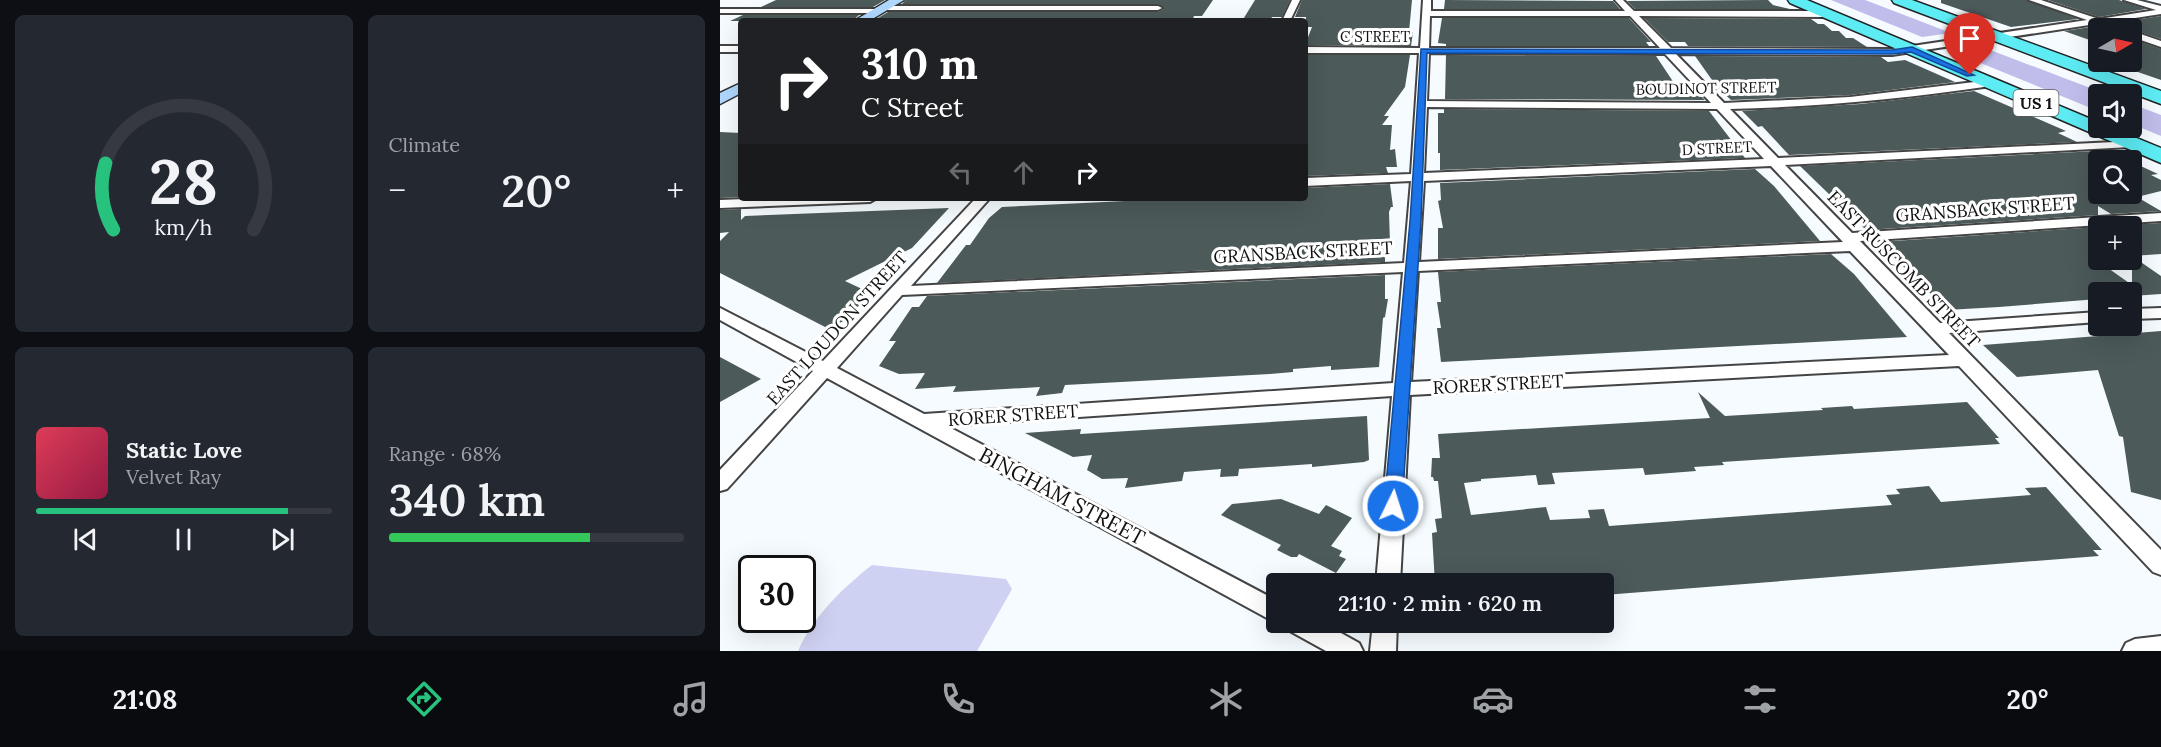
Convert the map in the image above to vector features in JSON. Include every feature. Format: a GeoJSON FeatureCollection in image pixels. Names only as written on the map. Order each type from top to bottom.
{"type":"FeatureCollection","features":[{"type":"Feature","properties":{"kind":"highway","name":"US 1"},"geometry":{"type":"LineString","coordinates":[[1795,0],[1991,84],[2088,120]]}},
{"type":"Feature","properties":{"kind":"highway","name":"US 1"},"geometry":{"type":"LineString","coordinates":[[1818,0],[2088,112]]}},
{"type":"Feature","properties":{"kind":"highway","name":"US 1"},"geometry":{"type":"LineString","coordinates":[[1892,1],[1917,7],[2099,84]]}},
{"type":"Feature","properties":{"kind":"highway","name":"US 1"},"geometry":{"type":"LineString","coordinates":[[1892,1],[1989,38],[2161,98]]}},
{"type":"Feature","properties":{"kind":"highway"},"geometry":{"type":"LineString","coordinates":[[2142,102],[2161,109]]}},
{"type":"Feature","properties":{"kind":"highway","name":"US 1"},"geometry":{"type":"LineString","coordinates":[[2134,138],[2161,156]]}},
{"type":"Feature","properties":{"kind":"highway","name":"US 1"},"geometry":{"type":"LineString","coordinates":[[2142,138],[2161,142]]}},
{"type":"Feature","properties":{"kind":"street"},"geometry":{"type":"LineString","coordinates":[[865,18],[898,0]]}},
{"type":"Feature","properties":{"kind":"street"},"geometry":{"type":"LineString","coordinates":[[1149,18],[1166,0]]}},
{"type":"Feature","properties":{"kind":"street"},"geometry":{"type":"LineString","coordinates":[[1287,18],[1296,0]]}},
{"type":"Feature","properties":{"kind":"street","name":"EAST RUSCOMB STREET"},"geometry":{"type":"LineString","coordinates":[[1618,0],[2161,565]]}},
{"type":"Feature","properties":{"kind":"street"},"geometry":{"type":"LineString","coordinates":[[2033,0],[2088,18]]}},
{"type":"Feature","properties":{"kind":"street"},"geometry":{"type":"LineString","coordinates":[[2128,0],[2161,11]]}},
{"type":"Feature","properties":{"kind":"street"},"geometry":{"type":"LineString","coordinates":[[1389,573],[1418,177],[1426,7],[1631,14],[1828,14]]}},
{"type":"Feature","properties":{"kind":"street"},"geometry":{"type":"LineString","coordinates":[[720,11],[1158,8]]}},
{"type":"Feature","properties":{"kind":"street","name":"C STREET"},"geometry":{"type":"LineString","coordinates":[[2122,18],[2161,11]]}},
{"type":"Feature","properties":{"kind":"street","name":"C STREET"},"geometry":{"type":"LineString","coordinates":[[1308,51],[1892,52],[2088,24]]}},
{"type":"Feature","properties":{"kind":"street"},"geometry":{"type":"LineString","coordinates":[[2142,37],[2161,44]]}},
{"type":"Feature","properties":{"kind":"street"},"geometry":{"type":"LineString","coordinates":[[720,49],[738,49]]}},
{"type":"Feature","properties":{"kind":"street","name":"BOUDINOT STREET"},"geometry":{"type":"LineString","coordinates":[[1420,104],[1719,105],[1918,96],[1991,84]]}},
{"type":"Feature","properties":{"kind":"street","name":"D STREET"},"geometry":{"type":"LineString","coordinates":[[1308,182],[1775,162],[2090,138]]}},
{"type":"Feature","properties":{"kind":"street"},"geometry":{"type":"LineString","coordinates":[[720,204],[769,201]]}},
{"type":"Feature","properties":{"kind":"street","name":"EAST LOUDON STREET"},"geometry":{"type":"LineString","coordinates":[[720,483],[979,201]]}},
{"type":"Feature","properties":{"kind":"street","name":"GRANSBACK STREET"},"geometry":{"type":"LineString","coordinates":[[897,291],[1411,267],[1851,242],[2161,217]]}},
{"type":"Feature","properties":{"kind":"street","name":"BINGHAM STREET"},"geometry":{"type":"LineString","coordinates":[[720,313],[1266,607]]}},
{"type":"Feature","properties":{"kind":"street"},"geometry":{"type":"LineString","coordinates":[[2142,314],[2161,313]]}},
{"type":"Feature","properties":{"kind":"street"},"geometry":{"type":"LineString","coordinates":[[1934,329],[2088,318]]}},
{"type":"Feature","properties":{"kind":"street","name":"RORER STREET"},"geometry":{"type":"LineString","coordinates":[[924,421],[1401,389],[1964,360]]}},
{"type":"Feature","properties":{"kind":"street"},"geometry":{"type":"LineString","coordinates":[[1317,633],[1350,651]]}},
{"type":"Feature","properties":{"kind":"street"},"geometry":{"type":"LineString","coordinates":[[1383,651],[1384,633]]}},
{"type":"Feature","properties":{"kind":"street"},"geometry":{"type":"LineString","coordinates":[[2135,651],[2161,648]]}},
{"type":"Feature","properties":{"kind":"shaded area"},"geometry":{"type":"Polygon","coordinates":[[[1831,0],[1865,0],[1951,33],[1922,37],[1831,0]]]}},
{"type":"Feature","properties":{"kind":"shaded area"},"geometry":{"type":"Polygon","coordinates":[[[1985,48],[2088,87],[2088,107],[1956,53],[1985,48]]]}},
{"type":"Feature","properties":{"kind":"shaded area"},"geometry":{"type":"Polygon","coordinates":[[[2142,108],[2161,115],[2161,136],[2142,128],[2142,108]]]}},
{"type":"Feature","properties":{"kind":"shaded area"},"geometry":{"type":"Polygon","coordinates":[[[872,565],[1006,579],[1012,589],[977,651],[798,651],[807,633],[816,633],[816,620],[820,614],[850,583],[872,565]]]}},
{"type":"Feature","properties":{"kind":"building"},"geometry":{"type":"Polygon","coordinates":[[[776,0],[885,0],[873,7],[761,7],[776,0]]]}},
{"type":"Feature","properties":{"kind":"building"},"geometry":{"type":"Polygon","coordinates":[[[906,0],[1213,0],[1202,16],[1193,18],[878,18],[888,12],[1158,12],[1164,9],[1158,4],[902,4],[906,0]]]}},
{"type":"Feature","properties":{"kind":"building"},"geometry":{"type":"Polygon","coordinates":[[[1255,0],[1290,0],[1282,17],[1244,18],[1255,0]]]}},
{"type":"Feature","properties":{"kind":"building"},"geometry":{"type":"Polygon","coordinates":[[[1302,0],[1412,0],[1409,32],[1413,32],[1411,46],[1308,45],[1312,27],[1308,27],[1308,18],[1295,17],[1302,0]]]}},
{"type":"Feature","properties":{"kind":"building"},"geometry":{"type":"Polygon","coordinates":[[[1445,0],[1613,1],[1620,9],[1444,9],[1445,0]]]}},
{"type":"Feature","properties":{"kind":"building"},"geometry":{"type":"Polygon","coordinates":[[[1768,0],[1773,5],[1790,9],[1635,9],[1627,1],[1768,0]]]}},
{"type":"Feature","properties":{"kind":"building"},"geometry":{"type":"Polygon","coordinates":[[[1941,0],[2027,0],[2078,19],[2011,27],[1941,3],[1941,0]]]}},
{"type":"Feature","properties":{"kind":"building"},"geometry":{"type":"Polygon","coordinates":[[[2048,0],[2119,0],[2146,9],[2099,17],[2048,0]]]}},
{"type":"Feature","properties":{"kind":"building"},"geometry":{"type":"Polygon","coordinates":[[[743,15],[859,15],[856,18],[738,18],[738,21],[730,21],[743,15]]]}},
{"type":"Feature","properties":{"kind":"building"},"geometry":{"type":"Polygon","coordinates":[[[2161,16],[2161,39],[2142,33],[2142,19],[2161,16]]]}},
{"type":"Feature","properties":{"kind":"building"},"geometry":{"type":"Polygon","coordinates":[[[1442,18],[1629,18],[1651,42],[1646,42],[1649,46],[1446,46],[1446,44],[1438,43],[1442,18]]]}},
{"type":"Feature","properties":{"kind":"building"},"geometry":{"type":"Polygon","coordinates":[[[1644,18],[1811,19],[1867,47],[1688,46],[1685,42],[1668,42],[1644,18]]]}},
{"type":"Feature","properties":{"kind":"building"},"geometry":{"type":"Polygon","coordinates":[[[2088,27],[2088,39],[2064,31],[2088,27]]]}},
{"type":"Feature","properties":{"kind":"building"},"geometry":{"type":"Polygon","coordinates":[[[2142,42],[2161,49],[2161,80],[2138,72],[2142,72],[2142,42]]]}},
{"type":"Feature","properties":{"kind":"building"},"geometry":{"type":"Polygon","coordinates":[[[1308,55],[1410,55],[1405,87],[1384,116],[1389,116],[1382,125],[1392,125],[1390,150],[1395,149],[1397,167],[1386,167],[1388,173],[1308,176],[1308,55]]]}},
{"type":"Feature","properties":{"kind":"building"},"geometry":{"type":"Polygon","coordinates":[[[1446,55],[1656,56],[1676,86],[1692,87],[1705,100],[1445,99],[1446,55]]]}},
{"type":"Feature","properties":{"kind":"building"},"geometry":{"type":"Polygon","coordinates":[[[1695,56],[1881,57],[1888,62],[1905,60],[1955,82],[1850,95],[1731,100],[1718,88],[1715,91],[1711,87],[1717,87],[1695,56]]]}},
{"type":"Feature","properties":{"kind":"building"},"geometry":{"type":"Polygon","coordinates":[[[1974,91],[2066,131],[2058,133],[2077,142],[1789,155],[1762,126],[1758,127],[1742,111],[1861,104],[1974,91]]]}},
{"type":"Feature","properties":{"kind":"building"},"geometry":{"type":"Polygon","coordinates":[[[1444,109],[1709,111],[1745,158],[1440,170],[1438,113],[1444,113],[1444,109]]]}},
{"type":"Feature","properties":{"kind":"building"},"geometry":{"type":"Polygon","coordinates":[[[720,132],[738,133],[738,197],[720,198],[720,132]]]}},
{"type":"Feature","properties":{"kind":"building"},"geometry":{"type":"Polygon","coordinates":[[[2088,152],[2088,204],[2142,204],[2142,200],[2161,211],[2111,214],[2098,206],[2098,215],[1866,230],[1800,166],[2088,152]]]}},
{"type":"Feature","properties":{"kind":"building"},"geometry":{"type":"Polygon","coordinates":[[[2142,167],[2158,174],[2151,175],[2161,180],[2161,191],[2142,196],[2142,167]]]}},
{"type":"Feature","properties":{"kind":"building"},"geometry":{"type":"Polygon","coordinates":[[[1755,169],[1774,186],[1820,241],[1438,259],[1438,228],[1443,228],[1438,201],[1441,200],[1440,183],[1755,169]]]}},
{"type":"Feature","properties":{"kind":"building"},"geometry":{"type":"Polygon","coordinates":[[[1390,184],[1393,207],[1389,212],[1390,244],[1387,244],[1388,254],[1385,255],[1385,262],[937,283],[966,245],[970,245],[989,218],[1002,207],[1125,201],[1308,201],[1308,188],[1390,184]]]}},
{"type":"Feature","properties":{"kind":"building"},"geometry":{"type":"Polygon","coordinates":[[[949,208],[912,248],[845,281],[862,289],[856,292],[866,296],[855,303],[860,305],[849,313],[852,316],[829,329],[720,273],[720,241],[729,232],[720,233],[720,210],[741,209],[741,220],[745,216],[949,208]]]}},
{"type":"Feature","properties":{"kind":"building"},"geometry":{"type":"Polygon","coordinates":[[[2161,223],[2161,254],[2142,255],[2142,224],[2161,223]]]}},
{"type":"Feature","properties":{"kind":"building"},"geometry":{"type":"Polygon","coordinates":[[[2088,228],[2088,270],[2111,270],[2128,282],[2088,282],[2088,300],[1947,310],[1879,242],[2088,228]]]}},
{"type":"Feature","properties":{"kind":"building"},"geometry":{"type":"Polygon","coordinates":[[[1831,254],[1854,274],[1907,337],[1441,362],[1437,328],[1441,328],[1437,302],[1441,302],[1438,272],[1831,254]]]}},
{"type":"Feature","properties":{"kind":"building"},"geometry":{"type":"Polygon","coordinates":[[[2142,263],[2161,276],[2161,294],[2142,295],[2142,282],[2132,282],[2132,270],[2142,270],[2142,263]]]}},
{"type":"Feature","properties":{"kind":"building"},"geometry":{"type":"Polygon","coordinates":[[[1385,275],[1385,299],[1388,299],[1383,318],[1379,367],[1331,370],[1331,366],[1293,369],[1293,372],[1270,374],[1065,385],[1062,393],[1036,396],[1040,387],[953,392],[956,386],[915,389],[925,373],[899,374],[879,366],[896,341],[889,341],[912,307],[919,307],[927,296],[1385,275]]]}},
{"type":"Feature","properties":{"kind":"building"},"geometry":{"type":"Polygon","coordinates":[[[2161,331],[2161,500],[2131,492],[2123,437],[2119,436],[2098,370],[2017,377],[1983,345],[2097,336],[2142,336],[2142,332],[2161,331]]]}},
{"type":"Feature","properties":{"kind":"building"},"geometry":{"type":"Polygon","coordinates":[[[720,357],[761,379],[720,402],[720,357]]]}},
{"type":"Feature","properties":{"kind":"building"},"geometry":{"type":"Polygon","coordinates":[[[1698,392],[1725,416],[1852,406],[1854,409],[1967,402],[1999,438],[1995,438],[2000,444],[1722,462],[1724,465],[1694,467],[1696,471],[1645,475],[1643,468],[1552,473],[1555,484],[1538,485],[1536,475],[1481,479],[1481,481],[1464,483],[1471,515],[1546,507],[1550,520],[1590,518],[1588,510],[1604,509],[1609,526],[1892,505],[1886,495],[1900,494],[1896,489],[1929,486],[1941,502],[2031,495],[2025,488],[2046,487],[2102,550],[2093,550],[2099,556],[1614,594],[1614,573],[1434,573],[1432,533],[1437,532],[1435,519],[1442,518],[1438,481],[1434,481],[1431,477],[1432,458],[1440,458],[1438,434],[1710,418],[1698,392]]]}},
{"type":"Feature","properties":{"kind":"building"},"geometry":{"type":"Polygon","coordinates":[[[1367,416],[1369,460],[1364,462],[1312,467],[1312,464],[1239,469],[1238,476],[1220,477],[1221,469],[1184,472],[1182,481],[1125,488],[1128,478],[1102,479],[1087,470],[1092,455],[1073,457],[1025,433],[1081,429],[1080,434],[1367,416]]]}},
{"type":"Feature","properties":{"kind":"building"},"geometry":{"type":"Polygon","coordinates":[[[1281,499],[1319,514],[1326,505],[1352,518],[1331,546],[1342,551],[1339,556],[1346,559],[1336,573],[1299,554],[1297,557],[1291,557],[1277,550],[1281,545],[1221,515],[1232,504],[1281,499]]]}},
{"type":"Feature","properties":{"kind":"route"},"geometry":{"type":"LineString","coordinates":[[1393,506],[1418,177],[1424,51],[1892,52],[1912,50],[1970,75]]}}]}
